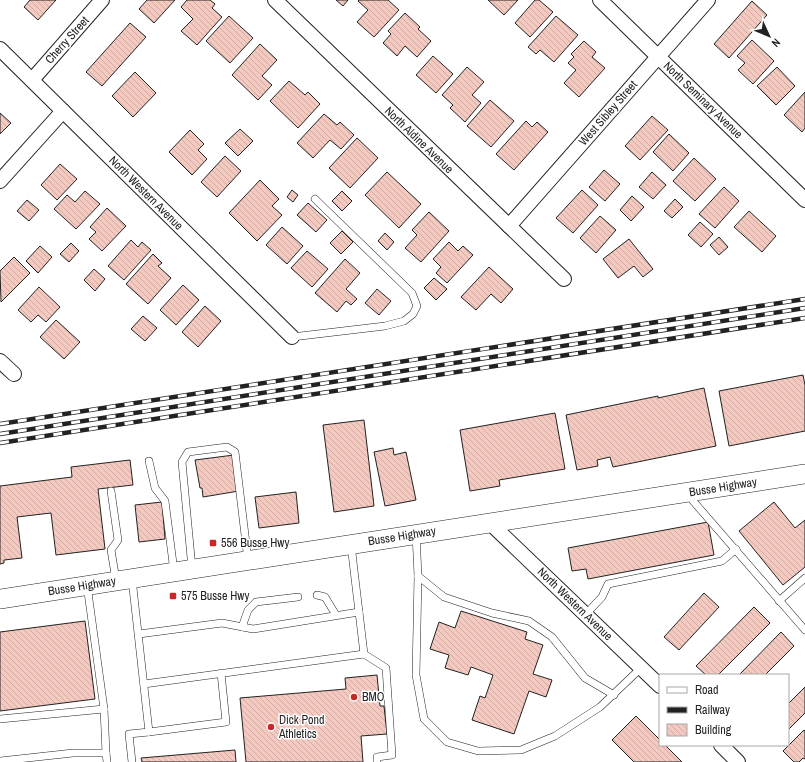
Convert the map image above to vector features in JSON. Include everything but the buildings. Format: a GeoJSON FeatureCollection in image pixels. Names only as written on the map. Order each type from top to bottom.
{"type":"FeatureCollection","features":[{"type":"Feature","properties":{"kind":"main road","name":"Busse Highway"},"geometry":{"type":"LineString","coordinates":[[0,599],[805,474]]}},
{"type":"Feature","properties":{"kind":"street","name":"Cherry Street"},"geometry":{"type":"LineString","coordinates":[[32,80],[102,0]]}},
{"type":"Feature","properties":{"kind":"street","name":"North Aldine Avenue"},"geometry":{"type":"LineString","coordinates":[[275,0],[564,279]]}},
{"type":"Feature","properties":{"kind":"street","name":"North Seminary Avenue"},"geometry":{"type":"LineString","coordinates":[[600,0],[805,200]]}},
{"type":"Feature","properties":{"kind":"street","name":"West Sibley Street"},"geometry":{"type":"LineString","coordinates":[[509,226],[708,0]]}},
{"type":"Feature","properties":{"kind":"street","name":"North Western Avenue"},"geometry":{"type":"LineString","coordinates":[[0,49],[292,337]]}},
{"type":"Feature","properties":{"kind":"street"},"geometry":{"type":"LineString","coordinates":[[0,181],[63,111]]}},
{"type":"Feature","properties":{"kind":"street"},"geometry":{"type":"LineString","coordinates":[[0,361],[14,374]]}},
{"type":"Feature","properties":{"kind":"street","name":"North Western Avenue"},"geometry":{"type":"LineString","coordinates":[[490,523],[659,685]]}},
{"type":"Feature","properties":{"kind":"street"},"geometry":{"type":"LineString","coordinates":[[721,746],[738,762]]}},
{"type":"Feature","properties":{"kind":"lane"},"geometry":{"type":"LineString","coordinates":[[292,337],[385,326],[404,321],[413,314],[417,306],[412,293],[315,199]]}},
{"type":"Feature","properties":{"kind":"lane"},"geometry":{"type":"LineString","coordinates":[[183,570],[182,462],[188,452],[226,447],[235,452],[248,560]]}},
{"type":"Feature","properties":{"kind":"lane"},"geometry":{"type":"LineString","coordinates":[[149,461],[154,488],[165,501],[183,570]]}},
{"type":"Feature","properties":{"kind":"lane"},"geometry":{"type":"LineString","coordinates":[[111,491],[118,540],[111,550],[124,579],[139,634],[149,732]]}},
{"type":"Feature","properties":{"kind":"lane"},"geometry":{"type":"LineString","coordinates":[[686,492],[805,630]]}},
{"type":"Feature","properties":{"kind":"lane"},"geometry":{"type":"LineString","coordinates":[[416,534],[418,576],[416,675],[424,719],[447,742],[478,751],[521,750],[555,736],[600,707],[642,668]]}},
{"type":"Feature","properties":{"kind":"lane"},"geometry":{"type":"LineString","coordinates":[[351,544],[364,654]]}},
{"type":"Feature","properties":{"kind":"lane"},"geometry":{"type":"LineString","coordinates":[[586,614],[602,597],[608,584],[722,561],[736,550]]}},
{"type":"Feature","properties":{"kind":"lane"},"geometry":{"type":"LineString","coordinates":[[418,576],[444,597],[492,613],[529,621],[552,637],[585,678],[614,695]]}},
{"type":"Feature","properties":{"kind":"lane"},"geometry":{"type":"LineString","coordinates":[[779,601],[805,578]]}},
{"type":"Feature","properties":{"kind":"lane"},"geometry":{"type":"LineString","coordinates":[[87,585],[104,709],[107,762]]}},
{"type":"Feature","properties":{"kind":"lane"},"geometry":{"type":"LineString","coordinates":[[316,595],[325,597],[336,615]]}},
{"type":"Feature","properties":{"kind":"lane"},"geometry":{"type":"LineString","coordinates":[[242,627],[248,610],[256,602],[298,597]]}},
{"type":"Feature","properties":{"kind":"lane"},"geometry":{"type":"LineString","coordinates":[[139,634],[222,624],[253,629],[359,612]]}},
{"type":"Feature","properties":{"kind":"lane"},"geometry":{"type":"LineString","coordinates":[[144,684],[364,654],[386,668],[392,755],[377,757],[377,762]]}},
{"type":"Feature","properties":{"kind":"lane"},"geometry":{"type":"LineString","coordinates":[[132,762],[129,734],[226,722],[221,673]]}},
{"type":"Feature","properties":{"kind":"lane"},"geometry":{"type":"LineString","coordinates":[[0,719],[104,709]]}},
{"type":"Feature","properties":{"kind":"lane"},"geometry":{"type":"LineString","coordinates":[[0,761],[73,753],[106,753]]}},
{"type":"Feature","properties":{"kind":"railway"},"geometry":{"type":"LineString","coordinates":[[0,424],[805,299]]}},
{"type":"Feature","properties":{"kind":"railway"},"geometry":{"type":"LineString","coordinates":[[0,434],[805,308]]}},
{"type":"Feature","properties":{"kind":"railway"},"geometry":{"type":"LineString","coordinates":[[0,443],[805,318]]}},
{"type":"Feature","properties":{"kind":"place","name":"556 Busse Hwy"},"geometry":{"type":"Point","coordinates":[213,543]}},
{"type":"Feature","properties":{"kind":"place","name":"575 Busse Hwy"},"geometry":{"type":"Point","coordinates":[173,596]}},
{"type":"Feature","properties":{"kind":"place","name":"BMO"},"geometry":{"type":"Point","coordinates":[354,697]}},
{"type":"Feature","properties":{"kind":"place","name":"Dick Pond Athletics"},"geometry":{"type":"Point","coordinates":[271,727]}}]}
